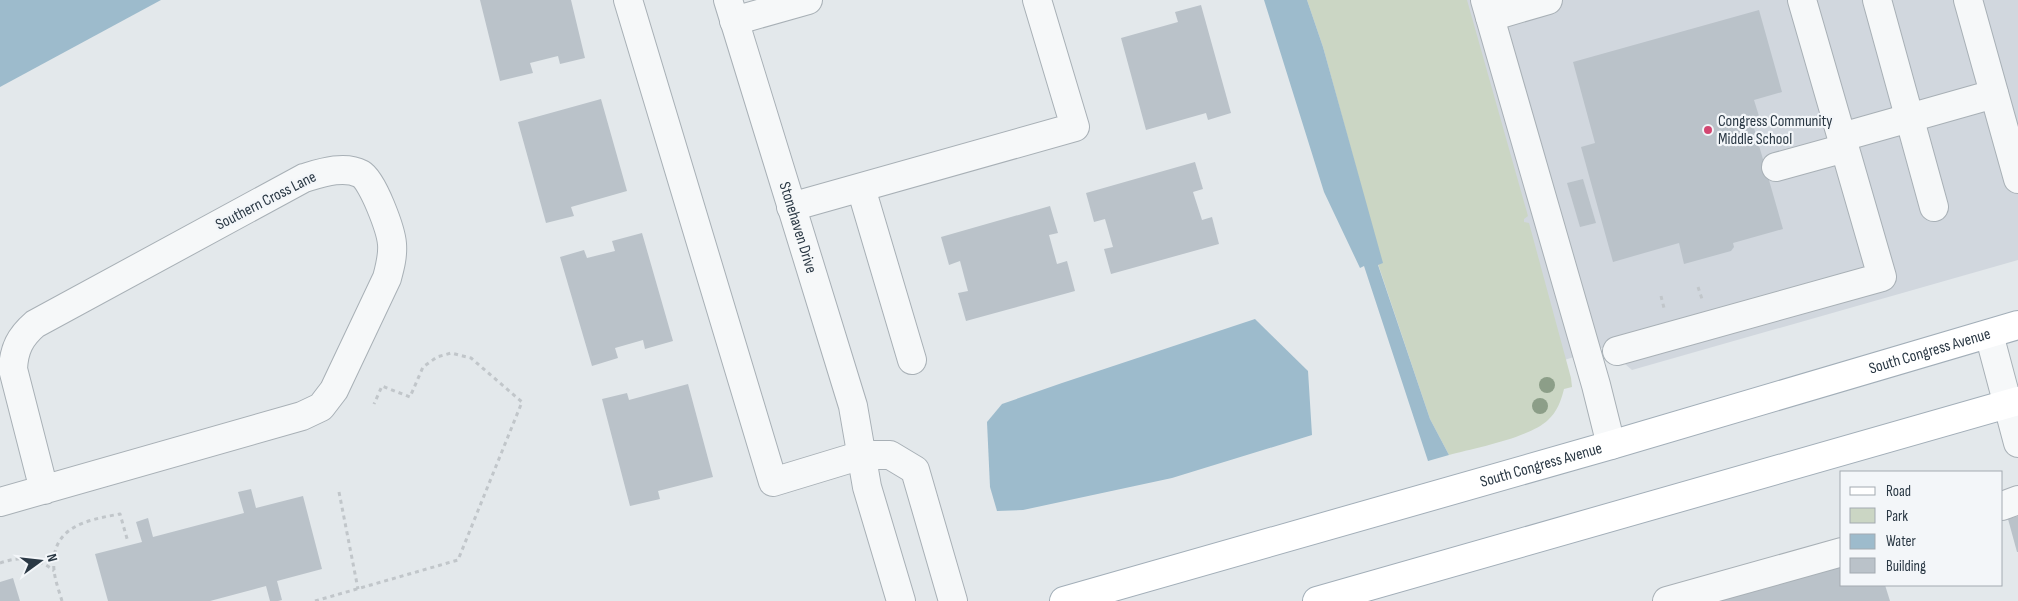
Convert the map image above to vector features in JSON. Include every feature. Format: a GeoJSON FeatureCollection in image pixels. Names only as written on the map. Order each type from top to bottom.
{"type":"FeatureCollection","features":[{"type":"Feature","properties":{"kind":"main road","name":"South Congress Avenue"},"geometry":{"type":"LineString","coordinates":[[1064,601],[1611,445],[2018,325]]}},
{"type":"Feature","properties":{"kind":"main road"},"geometry":{"type":"LineString","coordinates":[[1317,601],[2012,402]]}},
{"type":"Feature","properties":{"kind":"street"},"geometry":{"type":"LineString","coordinates":[[628,0],[773,482],[862,455],[890,455],[915,470],[953,601]]}},
{"type":"Feature","properties":{"kind":"street"},"geometry":{"type":"LineString","coordinates":[[731,11],[805,0]]}},
{"type":"Feature","properties":{"kind":"street"},"geometry":{"type":"LineString","coordinates":[[791,208],[1075,127],[1038,0]]}},
{"type":"Feature","properties":{"kind":"street"},"geometry":{"type":"LineString","coordinates":[[1548,0],[1487,8],[1596,385],[1611,445]]}},
{"type":"Feature","properties":{"kind":"street"},"geometry":{"type":"LineString","coordinates":[[1617,351],[1882,277],[1802,0]]}},
{"type":"Feature","properties":{"kind":"street"},"geometry":{"type":"LineString","coordinates":[[1876,0],[1934,208]]}},
{"type":"Feature","properties":{"kind":"street"},"geometry":{"type":"LineString","coordinates":[[1968,0],[2018,179]]}},
{"type":"Feature","properties":{"kind":"street","name":"Stonehaven Drive"},"geometry":{"type":"LineString","coordinates":[[731,11],[853,406],[867,487],[901,601]]}},
{"type":"Feature","properties":{"kind":"street"},"geometry":{"type":"LineString","coordinates":[[1776,166],[1909,118],[1994,94]]}},
{"type":"Feature","properties":{"kind":"street","name":"Southern Cross Lane"},"geometry":{"type":"LineString","coordinates":[[0,502],[44,490],[302,416],[321,406],[334,390],[386,278],[391,262],[392,244],[387,223],[375,195],[362,175],[351,171],[339,171],[304,178],[35,324],[26,332],[14,354],[13,369],[44,490]]}},
{"type":"Feature","properties":{"kind":"street"},"geometry":{"type":"LineString","coordinates":[[861,188],[912,360]]}},
{"type":"Feature","properties":{"kind":"street"},"geometry":{"type":"LineString","coordinates":[[1989,334],[2012,402],[2018,443]]}},
{"type":"Feature","properties":{"kind":"street"},"geometry":{"type":"LineString","coordinates":[[2003,506],[2018,500]]}},
{"type":"Feature","properties":{"kind":"street"},"geometry":{"type":"LineString","coordinates":[[1666,601],[1840,553]]}},
{"type":"Feature","properties":{"kind":"path"},"geometry":{"type":"LineString","coordinates":[[315,601],[458,560],[522,402],[471,358],[451,353],[437,357],[423,368],[410,397],[382,386],[374,404]]}},
{"type":"Feature","properties":{"kind":"path"},"geometry":{"type":"LineString","coordinates":[[339,492],[358,589]]}},
{"type":"Feature","properties":{"kind":"path"},"geometry":{"type":"LineString","coordinates":[[62,601],[54,571],[54,554],[58,543],[72,528],[82,523],[120,514],[128,542]]}},
{"type":"Feature","properties":{"kind":"path"},"geometry":{"type":"LineString","coordinates":[[0,563],[24,559],[35,560],[44,562],[54,571]]}},
{"type":"Feature","properties":{"kind":"shaded area","name":"Congress Community Middle School"},"geometry":{"type":"Polygon","coordinates":[[[1359,0],[2018,0],[2018,260],[1632,370],[1605,347],[1477,388],[1359,0]]]}},
{"type":"Feature","properties":{"kind":"green space"},"geometry":{"type":"Polygon","coordinates":[[[1307,0],[1467,0],[1528,216],[1524,219],[1524,222],[1529,223],[1571,378],[1572,387],[1564,389],[1554,413],[1548,420],[1528,432],[1501,442],[1449,455],[1430,419],[1378,264],[1382,263],[1323,47],[1307,0]]]}},
{"type":"Feature","properties":{"kind":"water"},"geometry":{"type":"Polygon","coordinates":[[[0,0],[161,0],[0,87],[0,0]]]}},
{"type":"Feature","properties":{"kind":"water"},"geometry":{"type":"Polygon","coordinates":[[[1264,0],[1307,0],[1323,47],[1383,263],[1378,265],[1430,419],[1449,455],[1428,461],[1364,266],[1360,268],[1324,192],[1264,0]]]}},
{"type":"Feature","properties":{"kind":"water"},"geometry":{"type":"Polygon","coordinates":[[[1255,319],[1308,371],[1312,435],[1172,478],[1023,510],[997,511],[990,487],[987,422],[1002,404],[1255,319]]]}},
{"type":"Feature","properties":{"kind":"building"},"geometry":{"type":"Polygon","coordinates":[[[480,0],[571,0],[585,58],[560,64],[558,56],[530,63],[533,73],[500,81],[480,0]]]}},
{"type":"Feature","properties":{"kind":"building"},"geometry":{"type":"Polygon","coordinates":[[[1201,5],[1231,113],[1208,120],[1206,113],[1146,130],[1121,38],[1178,22],[1175,12],[1201,5]]]}},
{"type":"Feature","properties":{"kind":"building"},"geometry":{"type":"Polygon","coordinates":[[[1759,10],[1782,92],[1754,100],[1762,126],[1754,128],[1783,229],[1733,243],[1734,247],[1731,251],[1684,264],[1679,243],[1613,262],[1581,147],[1595,143],[1573,62],[1759,10]]]}},
{"type":"Feature","properties":{"kind":"building"},"geometry":{"type":"Polygon","coordinates":[[[601,99],[627,191],[571,207],[574,216],[546,223],[518,122],[601,99]]]}},
{"type":"Feature","properties":{"kind":"building"},"geometry":{"type":"Polygon","coordinates":[[[1195,162],[1203,189],[1193,192],[1202,220],[1212,217],[1219,244],[1111,274],[1104,249],[1113,247],[1105,219],[1094,222],[1086,193],[1195,162]]]}},
{"type":"Feature","properties":{"kind":"building"},"geometry":{"type":"Polygon","coordinates":[[[1583,179],[1596,223],[1580,227],[1567,183],[1583,179]]]}},
{"type":"Feature","properties":{"kind":"building"},"geometry":{"type":"Polygon","coordinates":[[[1050,206],[1058,233],[1049,235],[1057,264],[1067,261],[1075,291],[966,321],[958,293],[968,291],[960,261],[949,265],[941,237],[1050,206]]]}},
{"type":"Feature","properties":{"kind":"building"},"geometry":{"type":"Polygon","coordinates":[[[642,233],[673,341],[645,349],[643,340],[615,348],[618,358],[592,366],[560,257],[584,250],[587,258],[615,251],[612,241],[642,233]]]}},
{"type":"Feature","properties":{"kind":"building"},"geometry":{"type":"Polygon","coordinates":[[[688,384],[713,477],[658,491],[660,499],[630,506],[602,399],[627,393],[629,400],[688,384]]]}},
{"type":"Feature","properties":{"kind":"building"},"geometry":{"type":"Polygon","coordinates":[[[251,489],[256,508],[303,496],[322,569],[277,581],[282,600],[278,601],[270,601],[266,586],[210,601],[108,601],[95,554],[142,542],[136,522],[148,518],[153,537],[244,513],[238,492],[251,489]]]}},
{"type":"Feature","properties":{"kind":"building"},"geometry":{"type":"Polygon","coordinates":[[[2018,516],[2018,552],[2017,552],[2008,519],[2018,516]]]}},
{"type":"Feature","properties":{"kind":"building"},"geometry":{"type":"Polygon","coordinates":[[[1840,566],[1840,586],[1885,586],[1890,601],[1720,601],[1840,566]]]}},
{"type":"Feature","properties":{"kind":"building"},"geometry":{"type":"Polygon","coordinates":[[[13,578],[20,601],[0,601],[0,582],[13,578]]]}},
{"type":"Feature","properties":{"kind":"place","name":"Congress Community Middle School"},"geometry":{"type":"Point","coordinates":[1708,130]}}]}
